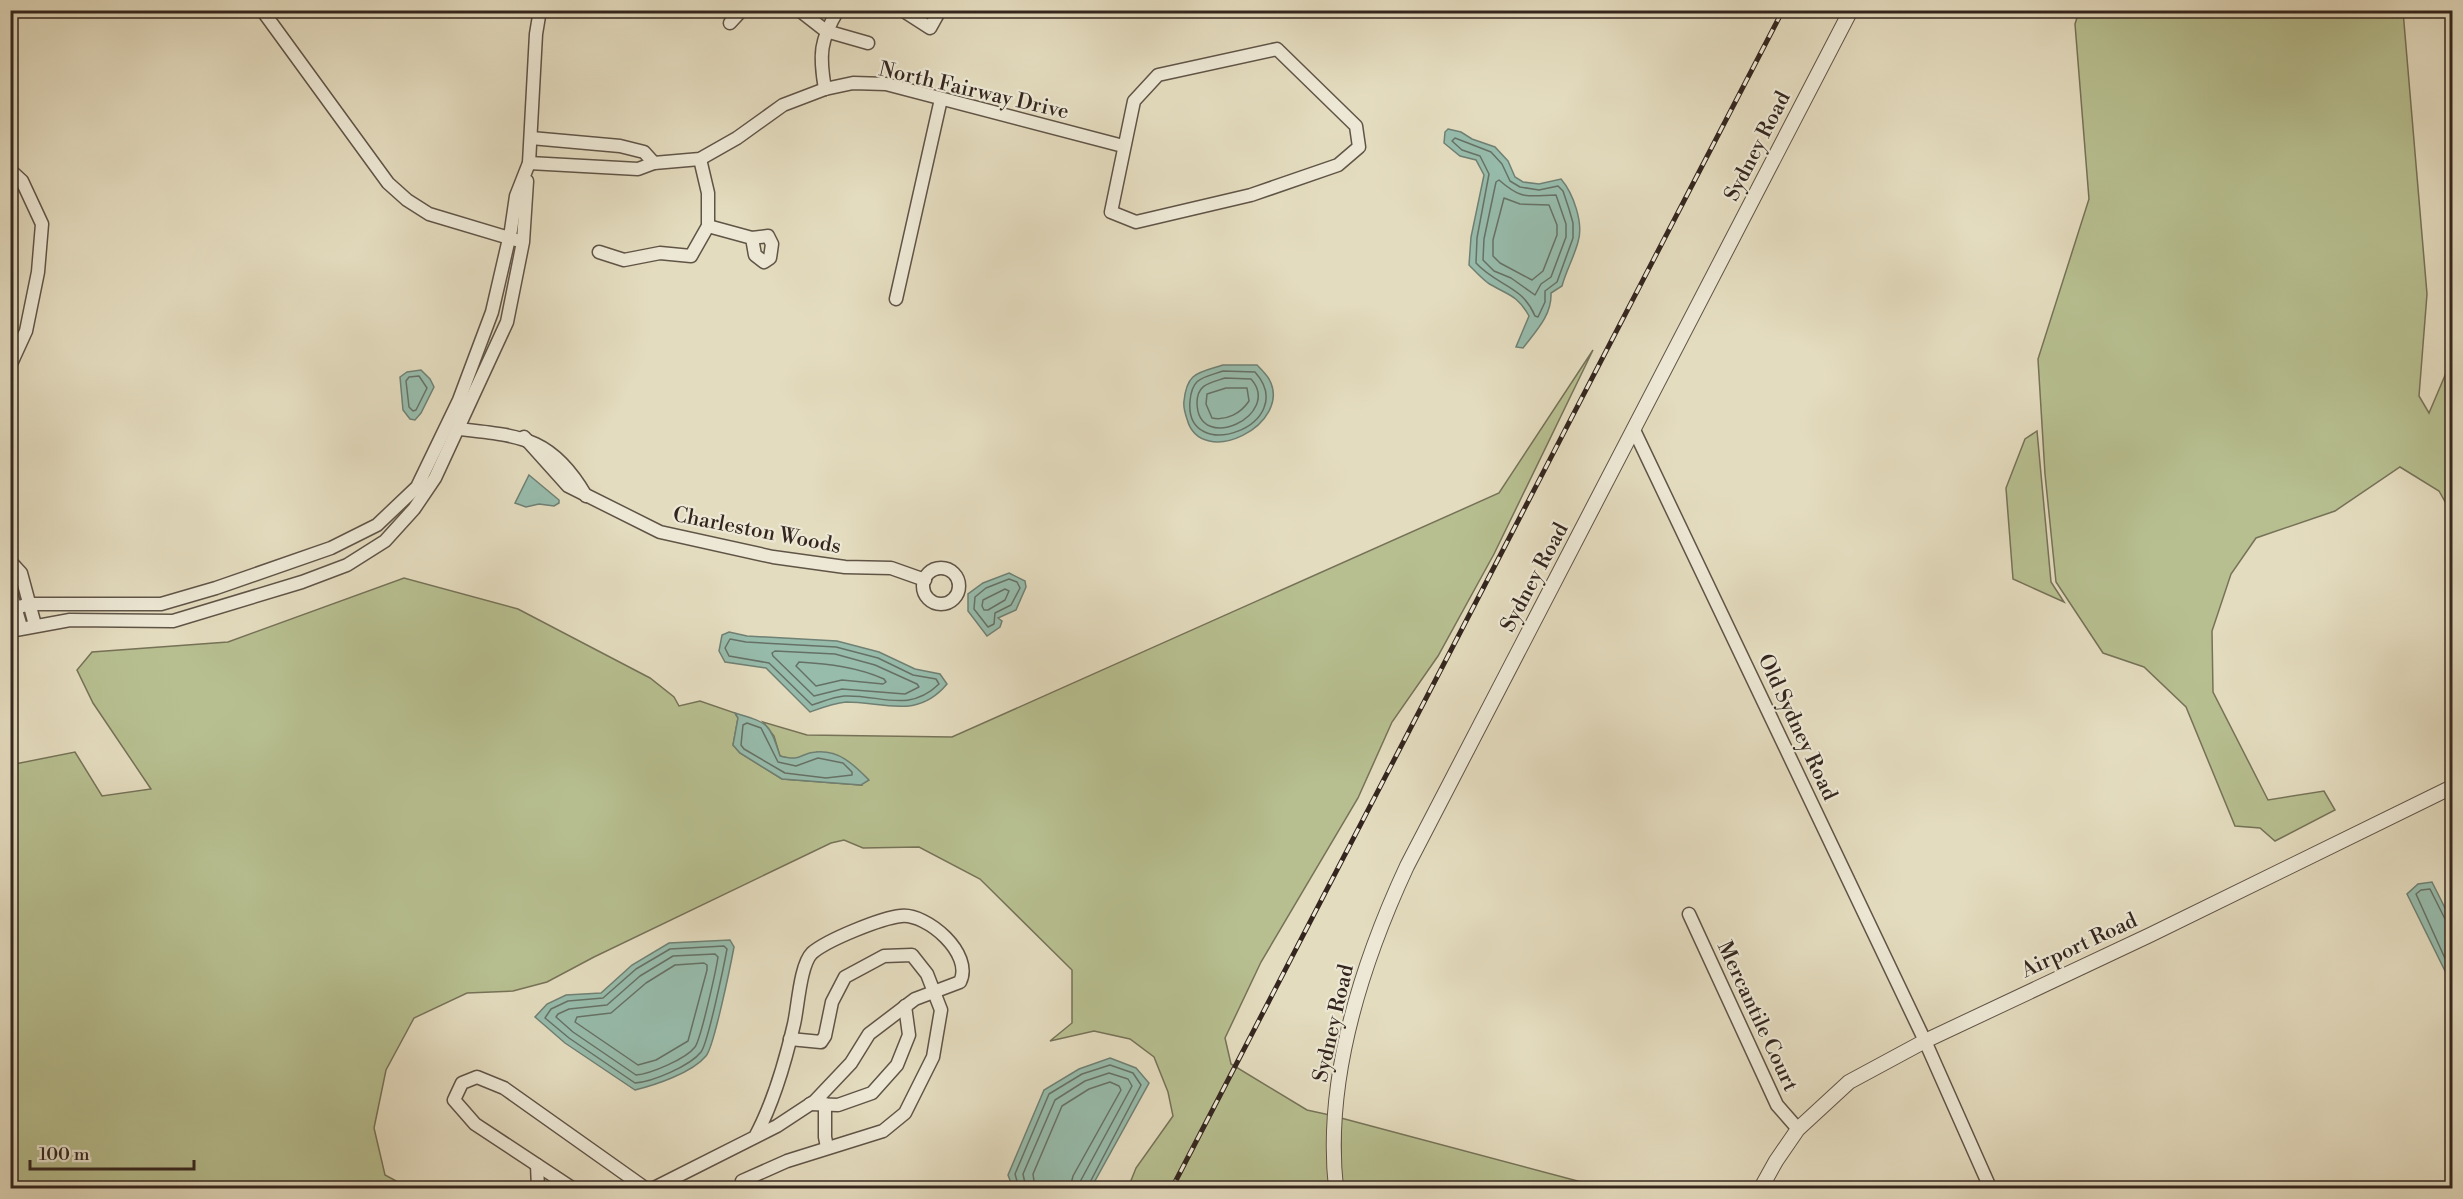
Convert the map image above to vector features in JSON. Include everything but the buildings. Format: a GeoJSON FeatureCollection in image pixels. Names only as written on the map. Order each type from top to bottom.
{"type":"FeatureCollection","features":[{"type":"Feature","properties":{"kind":"street"},"geometry":{"type":"LineString","coordinates":[[262,10],[388,183],[407,200],[429,214],[523,242]]}},
{"type":"Feature","properties":{"kind":"street"},"geometry":{"type":"LineString","coordinates":[[10,590],[16,629],[70,620],[172,621],[303,582],[346,565],[385,542],[414,510],[435,478],[507,322],[523,242],[536,34],[540,10]]}},
{"type":"Feature","properties":{"kind":"street"},"geometry":{"type":"LineString","coordinates":[[730,23],[742,10]]}},
{"type":"Feature","properties":{"kind":"street"},"geometry":{"type":"LineString","coordinates":[[799,10],[826,31],[868,43]]}},
{"type":"Feature","properties":{"kind":"street"},"geometry":{"type":"LineString","coordinates":[[825,89],[820,61],[826,31],[838,10]]}},
{"type":"Feature","properties":{"kind":"street"},"geometry":{"type":"LineString","coordinates":[[902,10],[930,28],[940,10]]}},
{"type":"Feature","properties":{"kind":"street","name":"Sydney Road"},"geometry":{"type":"LineString","coordinates":[[1336,1188],[1335,1117],[1344,1055],[1358,992],[1381,925],[1411,857],[1851,10]]}},
{"type":"Feature","properties":{"kind":"street"},"geometry":{"type":"LineString","coordinates":[[1277,49],[1356,126],[1359,147],[1338,165],[1251,195],[1136,222],[1111,212],[1123,146],[1134,101],[1158,75],[1277,49]]}},
{"type":"Feature","properties":{"kind":"street","name":"North Fairway Drive"},"geometry":{"type":"LineString","coordinates":[[528,167],[638,169],[654,163],[700,159],[737,138],[783,105],[825,89],[853,83],[886,84],[1123,146]]}},
{"type":"Feature","properties":{"kind":"street"},"geometry":{"type":"LineString","coordinates":[[896,299],[941,99]]}},
{"type":"Feature","properties":{"kind":"street"},"geometry":{"type":"LineString","coordinates":[[531,138],[620,146],[644,152],[654,163]]}},
{"type":"Feature","properties":{"kind":"street"},"geometry":{"type":"LineString","coordinates":[[599,252],[624,260],[660,253],[691,256],[708,226],[708,193],[700,159]]}},
{"type":"Feature","properties":{"kind":"street"},"geometry":{"type":"LineString","coordinates":[[13,609],[29,604],[161,604],[216,588],[331,548],[377,525],[417,487],[459,400],[492,312],[516,196],[528,167]]}},
{"type":"Feature","properties":{"kind":"street"},"geometry":{"type":"LineString","coordinates":[[10,170],[22,181],[42,224],[38,272],[26,331],[10,366]]}},
{"type":"Feature","properties":{"kind":"street"},"geometry":{"type":"LineString","coordinates":[[708,226],[752,238]]}},
{"type":"Feature","properties":{"kind":"street","name":"Charleston Woods"},"geometry":{"type":"LineString","coordinates":[[459,429],[524,437],[568,486],[660,532],[773,557],[845,567],[891,567],[925,580]]}},
{"type":"Feature","properties":{"kind":"street","name":"Old Sydney Road"},"geometry":{"type":"LineString","coordinates":[[1634,430],[1925,1041],[1988,1183],[1985,1188]]}},
{"type":"Feature","properties":{"kind":"street"},"geometry":{"type":"LineString","coordinates":[[10,561],[21,573],[35,625]]}},
{"type":"Feature","properties":{"kind":"street","name":"Airport Road"},"geometry":{"type":"LineString","coordinates":[[1761,1188],[1798,1129],[1849,1082],[1925,1041],[2150,935],[2452,787]]}},
{"type":"Feature","properties":{"kind":"street","name":"Mercantile Court"},"geometry":{"type":"LineString","coordinates":[[1689,914],[1777,1105],[1798,1129]]}},
{"type":"Feature","properties":{"kind":"street"},"geometry":{"type":"LineString","coordinates":[[654,1188],[755,1137],[810,1104],[851,1063],[869,1034],[915,999],[960,982],[963,975],[963,963],[954,944],[925,923],[903,916],[866,927],[837,939],[811,954],[803,975],[790,1040],[769,1111],[755,1137]]}},
{"type":"Feature","properties":{"kind":"street"},"geometry":{"type":"LineString","coordinates":[[742,1181],[787,1161],[883,1131],[904,1113],[933,1057],[941,1010],[927,974],[912,955],[884,956],[845,977],[832,1002],[825,1036],[821,1042],[790,1040]]}},
{"type":"Feature","properties":{"kind":"street"},"geometry":{"type":"LineString","coordinates":[[810,1104],[838,1105],[872,1093],[897,1065],[909,1035],[905,1006]]}},
{"type":"Feature","properties":{"kind":"street"},"geometry":{"type":"LineString","coordinates":[[572,1188],[475,1124],[454,1100],[462,1083],[477,1077],[504,1088],[645,1188]]}},
{"type":"Feature","properties":{"kind":"street"},"geometry":{"type":"LineString","coordinates":[[825,1104],[827,1147]]}},
{"type":"Feature","properties":{"kind":"street"},"geometry":{"type":"LineString","coordinates":[[537,1166],[538,1188]]}},
{"type":"Feature","properties":{"kind":"shaded area"},"geometry":{"type":"Polygon","coordinates":[[[2079,11],[2403,11],[2427,294],[2419,396],[2429,413],[2452,359],[2452,514],[2439,491],[2400,467],[2335,511],[2256,538],[2231,574],[2212,631],[2213,692],[2268,800],[2324,791],[2335,810],[2275,841],[2260,828],[2235,826],[2186,707],[2144,667],[2103,653],[2056,582],[2045,474],[2038,359],[2089,199],[2075,24],[2079,11]]]}},
{"type":"Feature","properties":{"kind":"shaded area"},"geometry":{"type":"Polygon","coordinates":[[[1593,350],[1494,554],[1438,656],[1392,722],[1358,798],[1261,962],[1225,1038],[1231,1064],[1307,1110],[1330,1115],[1330,1188],[1128,1188],[1136,1168],[1173,1116],[1168,1092],[1154,1057],[1130,1039],[1094,1031],[1050,1041],[1072,1023],[1072,970],[980,879],[919,847],[863,848],[844,840],[831,843],[547,982],[513,991],[467,993],[414,1018],[386,1070],[374,1128],[385,1175],[409,1188],[11,1188],[10,765],[75,752],[102,796],[151,789],[93,703],[77,670],[92,652],[228,642],[404,578],[518,609],[650,678],[674,697],[679,706],[700,701],[735,713],[738,718],[733,745],[740,753],[782,779],[861,785],[817,752],[795,760],[780,756],[774,736],[763,722],[807,735],[952,737],[1499,493],[1593,350]]]}},
{"type":"Feature","properties":{"kind":"shaded area"},"geometry":{"type":"Polygon","coordinates":[[[2037,431],[2051,582],[2064,602],[2013,579],[2006,488],[2025,439],[2037,431]]]}},
{"type":"Feature","properties":{"kind":"shaded area"},"geometry":{"type":"Polygon","coordinates":[[[1341,1118],[1604,1188],[1341,1188],[1341,1118]]]}},
{"type":"Feature","properties":{"kind":"water"},"geometry":{"type":"Polygon","coordinates":[[[1448,129],[1461,132],[1472,139],[1495,147],[1508,161],[1515,177],[1523,182],[1539,184],[1561,179],[1570,192],[1576,209],[1580,226],[1579,234],[1562,286],[1551,293],[1546,316],[1523,348],[1516,347],[1529,316],[1525,309],[1511,296],[1485,281],[1469,265],[1471,237],[1484,175],[1476,160],[1460,156],[1444,143],[1445,132],[1448,129]]]}},
{"type":"Feature","properties":{"kind":"water"},"geometry":{"type":"Polygon","coordinates":[[[1223,365],[1257,365],[1269,379],[1273,396],[1269,412],[1258,425],[1243,435],[1226,441],[1209,441],[1196,434],[1187,419],[1184,406],[1186,391],[1195,375],[1223,365]]]}},
{"type":"Feature","properties":{"kind":"water"},"geometry":{"type":"Polygon","coordinates":[[[421,370],[434,387],[415,420],[410,419],[403,410],[400,377],[407,372],[421,370]]]}},
{"type":"Feature","properties":{"kind":"water"},"geometry":{"type":"Polygon","coordinates":[[[529,475],[559,500],[559,503],[554,506],[539,504],[526,507],[515,503],[529,475]]]}},
{"type":"Feature","properties":{"kind":"water"},"geometry":{"type":"Polygon","coordinates":[[[1009,573],[1025,581],[1026,587],[1016,610],[998,618],[1002,621],[1000,627],[987,636],[968,611],[968,594],[983,583],[1009,573]]]}},
{"type":"Feature","properties":{"kind":"water"},"geometry":{"type":"Polygon","coordinates":[[[729,632],[747,636],[837,641],[879,652],[915,669],[940,674],[947,684],[936,695],[912,706],[846,702],[810,712],[766,668],[725,662],[719,651],[722,635],[729,632]]]}},
{"type":"Feature","properties":{"kind":"water"},"geometry":{"type":"Polygon","coordinates":[[[735,713],[754,719],[766,726],[773,736],[780,756],[797,758],[816,752],[832,753],[852,764],[869,780],[861,785],[782,779],[740,753],[733,745],[738,718],[735,713]]]}},
{"type":"Feature","properties":{"kind":"water"},"geometry":{"type":"Polygon","coordinates":[[[2432,882],[2452,922],[2451,983],[2407,894],[2418,884],[2432,882]]]}},
{"type":"Feature","properties":{"kind":"water"},"geometry":{"type":"Polygon","coordinates":[[[730,940],[734,947],[722,1004],[706,1056],[692,1068],[663,1082],[635,1090],[565,1043],[535,1017],[547,1004],[566,995],[601,993],[632,965],[669,943],[730,940]]]}},
{"type":"Feature","properties":{"kind":"water"},"geometry":{"type":"Polygon","coordinates":[[[1110,1058],[1136,1068],[1149,1083],[1091,1188],[1013,1188],[1008,1175],[1044,1090],[1079,1069],[1110,1058]]]}},
{"type":"Feature","properties":{"kind":"railway"},"geometry":{"type":"LineString","coordinates":[[1172,1188],[1783,10]]}}]}
